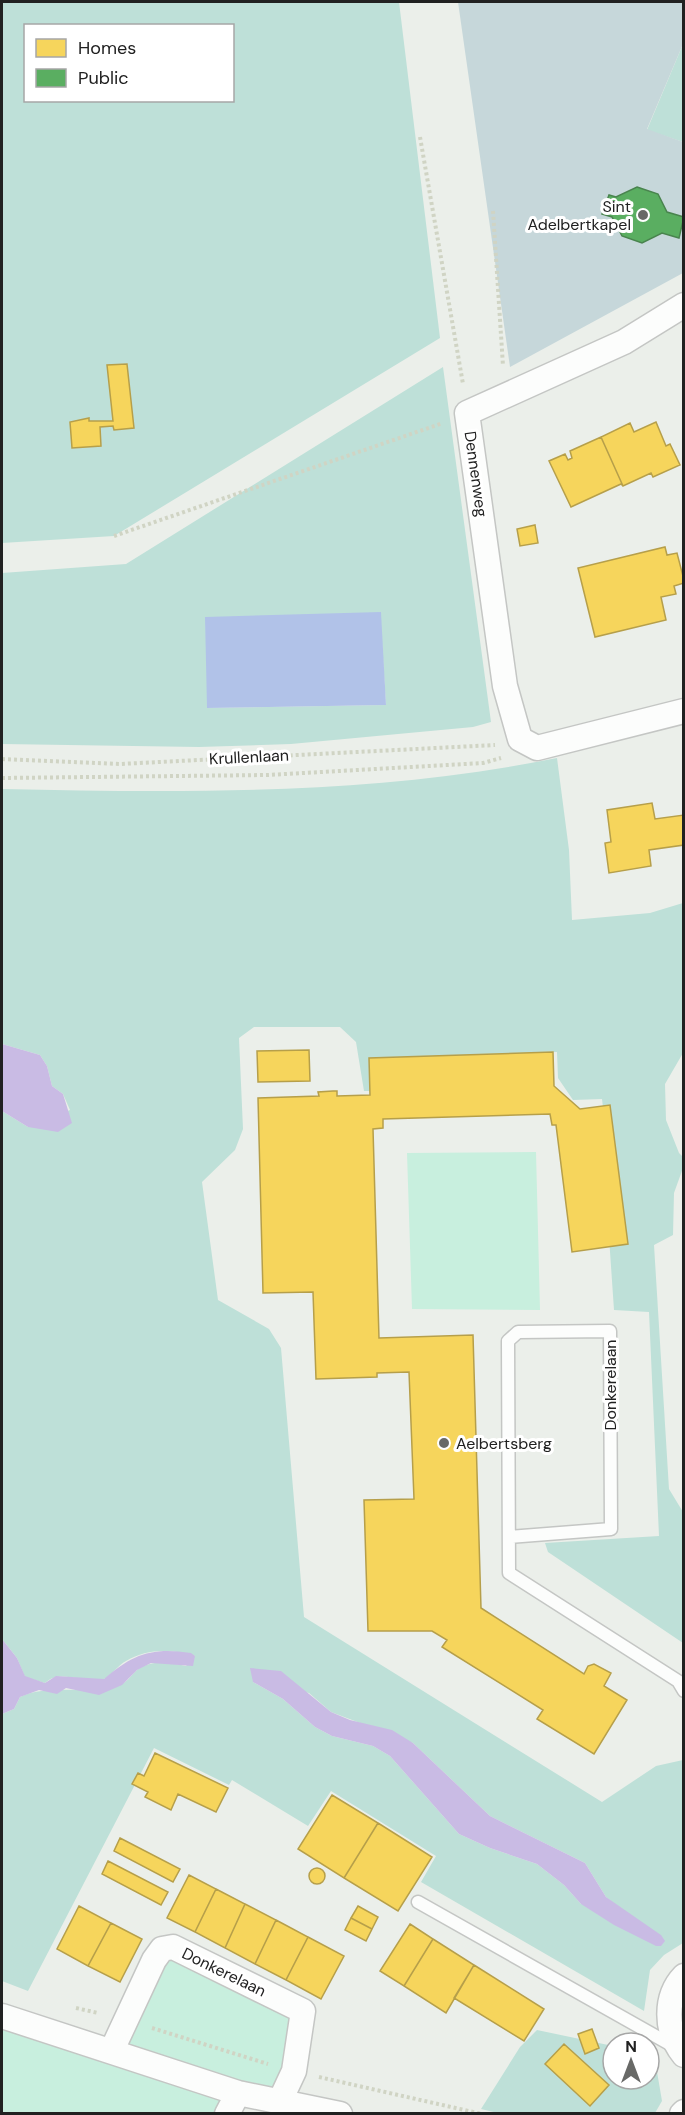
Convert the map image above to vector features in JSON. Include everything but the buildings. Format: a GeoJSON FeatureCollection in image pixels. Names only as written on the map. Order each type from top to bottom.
{"type":"FeatureCollection","features":[{"type":"Feature","properties":{"kind":"street","name":"Dennenweg"},"geometry":{"type":"LineString","coordinates":[[528,744],[505,686],[467,413],[624,342],[684,304]]}},
{"type":"Feature","properties":{"kind":"street"},"geometry":{"type":"LineString","coordinates":[[528,744],[684,711]]}},
{"type":"Feature","properties":{"kind":"street","name":"Donkerelaan"},"geometry":{"type":"LineString","coordinates":[[112,2050],[154,1960],[162,1949],[173,1947],[303,2011],[294,2071],[280,2102]]}},
{"type":"Feature","properties":{"kind":"street"},"geometry":{"type":"LineString","coordinates":[[681,2052],[668,2018],[670,1999],[684,1976]]}},
{"type":"Feature","properties":{"kind":"street"},"geometry":{"type":"LineString","coordinates":[[2,2016],[112,2050],[234,2107],[280,2102],[340,2114]]}},
{"type":"Feature","properties":{"kind":"lane","name":"Donkerelaan"},"geometry":{"type":"LineString","coordinates":[[509,1537],[611,1529],[610,1331],[518,1332],[508,1341],[509,1573],[678,1681],[684,1691]]}},
{"type":"Feature","properties":{"kind":"lane"},"geometry":{"type":"LineString","coordinates":[[418,1902],[681,2052]]}},
{"type":"Feature","properties":{"kind":"path"},"geometry":{"type":"LineString","coordinates":[[114,536],[467,413],[420,137]]}},
{"type":"Feature","properties":{"kind":"path"},"geometry":{"type":"LineString","coordinates":[[493,211],[505,395]]}},
{"type":"Feature","properties":{"kind":"path"},"geometry":{"type":"LineString","coordinates":[[2,778],[267,775],[483,763],[528,744]]}},
{"type":"Feature","properties":{"kind":"path","name":"Krullenlaan"},"geometry":{"type":"LineString","coordinates":[[2,759],[120,764],[496,745]]}},
{"type":"Feature","properties":{"kind":"path"},"geometry":{"type":"LineString","coordinates":[[71,2007],[125,2019],[294,2071],[482,2114]]}},
{"type":"Feature","properties":{"kind":"green space"},"geometry":{"type":"Polygon","coordinates":[[[536,1152],[540,1310],[412,1309],[407,1153],[536,1152]]]}},
{"type":"Feature","properties":{"kind":"green space"},"geometry":{"type":"Polygon","coordinates":[[[163,1950],[301,2013],[280,2098],[117,2049],[163,1950]]]}},
{"type":"Feature","properties":{"kind":"green space"},"geometry":{"type":"Polygon","coordinates":[[[2,2021],[231,2095],[221,2113],[2,2113],[2,2021]]]}},
{"type":"Feature","properties":{"kind":"shaded area"},"geometry":{"type":"Polygon","coordinates":[[[2,2],[399,2],[440,338],[114,536],[2,543],[2,2]]]}},
{"type":"Feature","properties":{"kind":"shaded area"},"geometry":{"type":"Polygon","coordinates":[[[458,2],[683,2],[683,44],[647,129],[683,142],[683,273],[510,367],[458,2]]]}},
{"type":"Feature","properties":{"kind":"shaded area"},"geometry":{"type":"Polygon","coordinates":[[[683,44],[683,142],[647,130],[683,44]]]}},
{"type":"Feature","properties":{"kind":"shaded area"},"geometry":{"type":"Polygon","coordinates":[[[443,367],[491,722],[473,727],[291,744],[199,747],[2,744],[2,573],[126,564],[443,367]],[[380,612],[207,708],[386,705],[380,612]]]}},
{"type":"Feature","properties":{"kind":"shaded area"},"geometry":{"type":"Polygon","coordinates":[[[381,612],[386,705],[207,708],[205,617],[381,612]]]}},
{"type":"Feature","properties":{"kind":"shaded area"},"geometry":{"type":"Polygon","coordinates":[[[557,758],[569,850],[572,920],[650,913],[683,903],[683,1053],[665,1084],[666,1120],[679,1153],[683,1157],[683,1168],[674,1193],[673,1235],[654,1245],[669,1489],[683,1512],[683,1643],[548,1552],[545,1543],[659,1536],[649,1312],[614,1310],[609,1237],[618,1235],[602,1099],[573,1100],[558,1078],[557,1052],[382,1058],[382,1091],[364,1091],[356,1042],[340,1027],[254,1027],[239,1038],[243,1129],[235,1150],[202,1182],[218,1300],[269,1329],[281,1348],[304,1617],[602,1802],[656,1766],[683,1760],[683,1943],[664,1955],[650,1970],[644,2011],[421,1882],[436,1856],[331,1791],[308,1826],[232,1780],[229,1785],[154,1748],[28,1991],[2,1981],[2,1714],[14,1709],[20,1697],[32,1693],[107,1688],[122,1684],[137,1670],[149,1664],[186,1666],[195,1656],[168,1651],[151,1652],[126,1661],[104,1679],[97,1681],[58,1677],[45,1683],[25,1677],[17,1658],[2,1639],[2,1111],[28,1127],[70,1110],[63,1094],[52,1086],[47,1066],[40,1055],[2,1044],[2,789],[211,791],[281,789],[419,779],[557,758]],[[253,1682],[283,1699],[315,1727],[332,1736],[373,1746],[390,1756],[459,1834],[490,1848],[537,1864],[564,1885],[581,1904],[622,1910],[606,1897],[585,1863],[490,1816],[413,1743],[331,1712],[309,1693],[253,1682]]]}},
{"type":"Feature","properties":{"kind":"shaded area"},"geometry":{"type":"Polygon","coordinates":[[[2,1044],[40,1055],[47,1066],[52,1086],[63,1094],[72,1123],[58,1132],[28,1127],[2,1111],[2,1044]]]}},
{"type":"Feature","properties":{"kind":"shaded area"},"geometry":{"type":"Polygon","coordinates":[[[2,1639],[17,1658],[25,1676],[45,1683],[56,1676],[104,1679],[134,1658],[154,1652],[177,1651],[191,1653],[195,1656],[193,1666],[151,1663],[137,1670],[122,1685],[99,1695],[66,1688],[57,1694],[39,1690],[20,1697],[14,1709],[2,1714],[2,1639]]]}},
{"type":"Feature","properties":{"kind":"shaded area"},"geometry":{"type":"Polygon","coordinates":[[[250,1668],[281,1671],[331,1712],[350,1720],[392,1730],[413,1743],[490,1816],[585,1863],[606,1897],[661,1935],[665,1941],[661,1946],[656,1946],[614,1925],[581,1904],[564,1885],[537,1864],[490,1848],[459,1834],[390,1756],[373,1746],[332,1736],[315,1727],[283,1699],[253,1682],[250,1668]]]}},
{"type":"Feature","properties":{"kind":"shaded area"},"geometry":{"type":"Polygon","coordinates":[[[537,2030],[601,2043],[601,2091],[660,2091],[662,2101],[655,2113],[502,2114],[481,2109],[520,2047],[537,2030]]]}},
{"type":"Feature","properties":{"kind":"place","name":"Sint Adelbertkapel"},"geometry":{"type":"Point","coordinates":[643,215]}},
{"type":"Feature","properties":{"kind":"place","name":"Aelbertsberg"},"geometry":{"type":"Point","coordinates":[444,1443]}}]}
